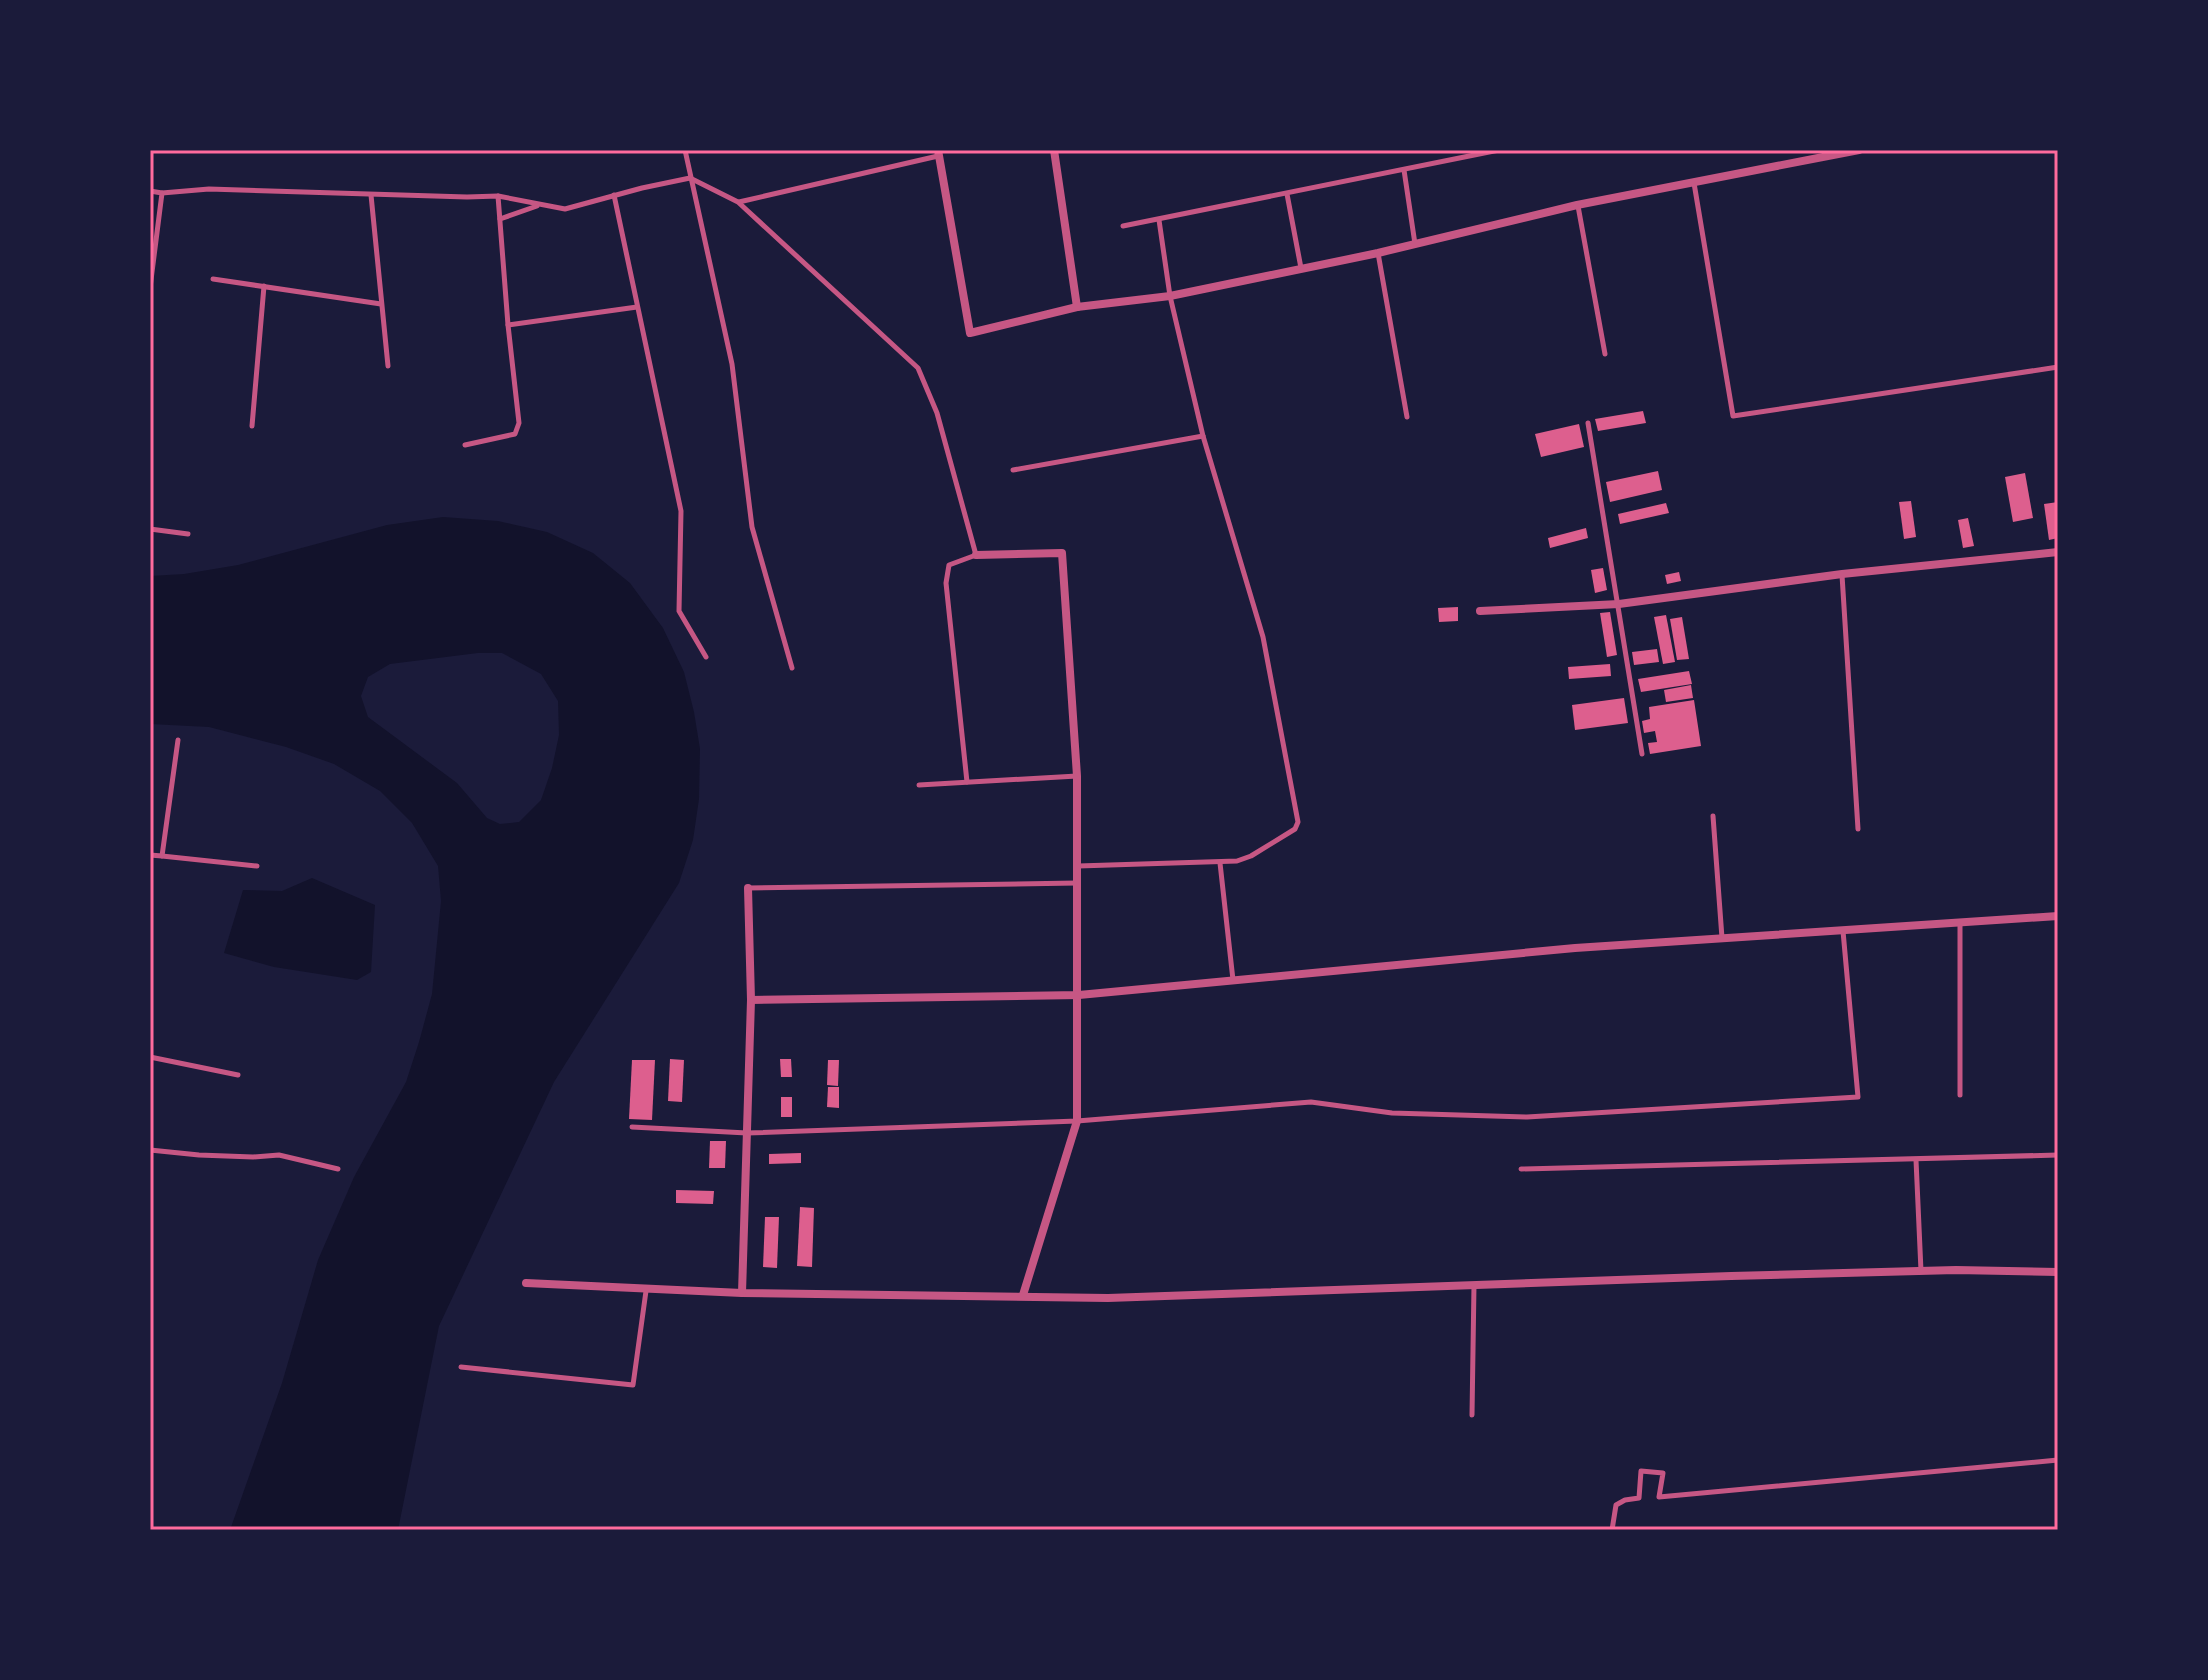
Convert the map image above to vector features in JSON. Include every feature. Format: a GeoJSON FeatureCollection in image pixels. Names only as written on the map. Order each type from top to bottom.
{"type":"FeatureCollection","features":[{"type":"Feature","properties":{"kind":"street"},"geometry":{"type":"LineString","coordinates":[[1054,150],[1077,307]]}},
{"type":"Feature","properties":{"kind":"street"},"geometry":{"type":"LineString","coordinates":[[938,153],[970,333],[1077,307],[1170,296],[1415,245],[1577,205],[1859,150]]}},
{"type":"Feature","properties":{"kind":"street"},"geometry":{"type":"LineString","coordinates":[[1480,611],[1619,604],[1842,574],[2058,552]]}},
{"type":"Feature","properties":{"kind":"street"},"geometry":{"type":"LineString","coordinates":[[976,555],[1062,553],[1077,776],[1077,1121],[1023,1295]]}},
{"type":"Feature","properties":{"kind":"street"},"geometry":{"type":"LineString","coordinates":[[742,1293],[751,1000],[748,888]]}},
{"type":"Feature","properties":{"kind":"street"},"geometry":{"type":"LineString","coordinates":[[751,1000],[1079,995],[1575,948],[2058,916]]}},
{"type":"Feature","properties":{"kind":"street"},"geometry":{"type":"LineString","coordinates":[[526,1283],[646,1291],[1108,1298],[1956,1270],[2058,1272]]}},
{"type":"Feature","properties":{"kind":"lane"},"geometry":{"type":"LineString","coordinates":[[685,150],[732,364],[752,527],[792,668]]}},
{"type":"Feature","properties":{"kind":"lane"},"geometry":{"type":"LineString","coordinates":[[1123,226],[1499,150]]}},
{"type":"Feature","properties":{"kind":"lane"},"geometry":{"type":"LineString","coordinates":[[738,202],[938,153]]}},
{"type":"Feature","properties":{"kind":"lane"},"geometry":{"type":"LineString","coordinates":[[1404,170],[1415,245]]}},
{"type":"Feature","properties":{"kind":"lane"},"geometry":{"type":"LineString","coordinates":[[150,191],[162,193],[209,189],[498,196],[565,209],[690,178],[738,202],[918,368],[937,413],[976,555],[949,565],[946,583],[967,782]]}},
{"type":"Feature","properties":{"kind":"lane"},"geometry":{"type":"LineString","coordinates":[[1694,182],[1733,416],[2058,367]]}},
{"type":"Feature","properties":{"kind":"lane"},"geometry":{"type":"LineString","coordinates":[[150,288],[162,193]]}},
{"type":"Feature","properties":{"kind":"lane"},"geometry":{"type":"LineString","coordinates":[[1287,194],[1301,268]]}},
{"type":"Feature","properties":{"kind":"lane"},"geometry":{"type":"LineString","coordinates":[[371,195],[388,366]]}},
{"type":"Feature","properties":{"kind":"lane"},"geometry":{"type":"LineString","coordinates":[[614,195],[681,511],[679,611],[706,657]]}},
{"type":"Feature","properties":{"kind":"lane"},"geometry":{"type":"LineString","coordinates":[[465,445],[515,434],[518,429],[498,196]]}},
{"type":"Feature","properties":{"kind":"lane"},"geometry":{"type":"LineString","coordinates":[[500,219],[540,205]]}},
{"type":"Feature","properties":{"kind":"lane"},"geometry":{"type":"LineString","coordinates":[[1577,205],[1605,354]]}},
{"type":"Feature","properties":{"kind":"lane"},"geometry":{"type":"LineString","coordinates":[[1078,866],[1220,863],[1251,856],[1295,829],[1298,822],[1263,637],[1203,436],[1170,296],[1159,220]]}},
{"type":"Feature","properties":{"kind":"lane"},"geometry":{"type":"LineString","coordinates":[[1378,253],[1407,417]]}},
{"type":"Feature","properties":{"kind":"lane"},"geometry":{"type":"LineString","coordinates":[[213,279],[381,304]]}},
{"type":"Feature","properties":{"kind":"lane"},"geometry":{"type":"LineString","coordinates":[[252,426],[264,286]]}},
{"type":"Feature","properties":{"kind":"lane"},"geometry":{"type":"LineString","coordinates":[[508,325],[637,307]]}},
{"type":"Feature","properties":{"kind":"lane"},"geometry":{"type":"LineString","coordinates":[[1588,423],[1642,754]]}},
{"type":"Feature","properties":{"kind":"lane"},"geometry":{"type":"LineString","coordinates":[[1013,470],[1203,436]]}},
{"type":"Feature","properties":{"kind":"lane"},"geometry":{"type":"LineString","coordinates":[[150,529],[188,534]]}},
{"type":"Feature","properties":{"kind":"lane"},"geometry":{"type":"LineString","coordinates":[[1842,574],[1858,829]]}},
{"type":"Feature","properties":{"kind":"lane"},"geometry":{"type":"LineString","coordinates":[[162,856],[178,740]]}},
{"type":"Feature","properties":{"kind":"lane"},"geometry":{"type":"LineString","coordinates":[[919,785],[1077,776]]}},
{"type":"Feature","properties":{"kind":"lane"},"geometry":{"type":"LineString","coordinates":[[1713,816],[1722,938]]}},
{"type":"Feature","properties":{"kind":"lane"},"geometry":{"type":"LineString","coordinates":[[150,855],[257,866]]}},
{"type":"Feature","properties":{"kind":"lane"},"geometry":{"type":"LineString","coordinates":[[1220,863],[1233,980]]}},
{"type":"Feature","properties":{"kind":"lane"},"geometry":{"type":"LineString","coordinates":[[748,888],[1077,883]]}},
{"type":"Feature","properties":{"kind":"lane"},"geometry":{"type":"LineString","coordinates":[[1960,924],[1960,1095]]}},
{"type":"Feature","properties":{"kind":"lane"},"geometry":{"type":"LineString","coordinates":[[632,1127],[747,1133],[1077,1121],[1311,1102],[1392,1113],[1527,1117],[1858,1097],[1843,930]]}},
{"type":"Feature","properties":{"kind":"lane"},"geometry":{"type":"LineString","coordinates":[[150,1057],[238,1075]]}},
{"type":"Feature","properties":{"kind":"lane"},"geometry":{"type":"LineString","coordinates":[[150,1150],[212,1156],[279,1155],[338,1169]]}},
{"type":"Feature","properties":{"kind":"lane"},"geometry":{"type":"LineString","coordinates":[[1521,1169],[2058,1155]]}},
{"type":"Feature","properties":{"kind":"lane"},"geometry":{"type":"LineString","coordinates":[[1916,1160],[1921,1272]]}},
{"type":"Feature","properties":{"kind":"lane"},"geometry":{"type":"LineString","coordinates":[[1472,1415],[1474,1285]]}},
{"type":"Feature","properties":{"kind":"lane"},"geometry":{"type":"LineString","coordinates":[[461,1367],[633,1385],[646,1291]]}},
{"type":"Feature","properties":{"kind":"lane"},"geometry":{"type":"LineString","coordinates":[[1612,1530],[1616,1505],[1639,1498],[1641,1471],[1663,1473],[1659,1497],[2058,1460]]}},
{"type":"Feature","properties":{"kind":"shaded area"},"geometry":{"type":"Polygon","coordinates":[[[443,517],[498,521],[547,532],[593,553],[630,583],[663,628],[684,672],[694,712],[700,749],[699,799],[693,840],[679,883],[554,1082],[439,1326],[398,1530],[230,1530],[282,1383],[318,1260],[354,1177],[406,1082],[432,994],[441,901],[438,866],[412,823],[380,791],[334,764],[286,747],[209,727],[150,724],[150,576],[238,565],[387,525],[443,517]],[[502,653],[390,664],[368,677],[361,696],[368,717],[457,783],[487,818],[500,824],[519,822],[541,800],[559,735],[558,701],[541,674],[502,653]]]}},
{"type":"Feature","properties":{"kind":"shaded area"},"geometry":{"type":"Polygon","coordinates":[[[312,878],[375,905],[371,972],[357,980],[274,967],[224,953],[243,890],[282,891],[312,878]]]}},
{"type":"Feature","properties":{"kind":"building"},"geometry":{"type":"Polygon","coordinates":[[[1643,411],[1646,423],[1598,431],[1595,419],[1643,411]]]}},
{"type":"Feature","properties":{"kind":"building"},"geometry":{"type":"Polygon","coordinates":[[[1579,424],[1584,447],[1541,457],[1535,434],[1579,424]]]}},
{"type":"Feature","properties":{"kind":"building"},"geometry":{"type":"Polygon","coordinates":[[[1658,471],[1662,490],[1610,502],[1606,482],[1658,471]]]}},
{"type":"Feature","properties":{"kind":"building"},"geometry":{"type":"Polygon","coordinates":[[[2025,473],[2033,518],[2013,522],[2005,477],[2025,473]]]}},
{"type":"Feature","properties":{"kind":"building"},"geometry":{"type":"Polygon","coordinates":[[[1911,501],[1916,537],[1904,539],[1899,502],[1911,501]]]}},
{"type":"Feature","properties":{"kind":"building"},"geometry":{"type":"Polygon","coordinates":[[[2058,502],[2058,538],[2049,540],[2044,504],[2058,502]]]}},
{"type":"Feature","properties":{"kind":"building"},"geometry":{"type":"Polygon","coordinates":[[[1666,503],[1669,513],[1620,524],[1618,514],[1666,503]]]}},
{"type":"Feature","properties":{"kind":"building"},"geometry":{"type":"Polygon","coordinates":[[[1968,518],[1974,546],[1963,548],[1958,520],[1968,518]]]}},
{"type":"Feature","properties":{"kind":"building"},"geometry":{"type":"Polygon","coordinates":[[[1586,528],[1588,538],[1550,548],[1548,538],[1586,528]]]}},
{"type":"Feature","properties":{"kind":"building"},"geometry":{"type":"Polygon","coordinates":[[[1603,568],[1607,590],[1595,593],[1591,570],[1603,568]]]}},
{"type":"Feature","properties":{"kind":"building"},"geometry":{"type":"Polygon","coordinates":[[[1679,572],[1681,581],[1667,584],[1665,575],[1679,572]]]}},
{"type":"Feature","properties":{"kind":"building"},"geometry":{"type":"Polygon","coordinates":[[[1458,607],[1458,621],[1439,622],[1438,608],[1458,607]]]}},
{"type":"Feature","properties":{"kind":"building"},"geometry":{"type":"Polygon","coordinates":[[[1610,612],[1617,655],[1607,657],[1600,613],[1610,612]]]}},
{"type":"Feature","properties":{"kind":"building"},"geometry":{"type":"Polygon","coordinates":[[[1666,615],[1675,662],[1663,664],[1654,617],[1666,615]]]}},
{"type":"Feature","properties":{"kind":"building"},"geometry":{"type":"Polygon","coordinates":[[[1682,617],[1689,659],[1677,660],[1670,619],[1682,617]]]}},
{"type":"Feature","properties":{"kind":"building"},"geometry":{"type":"Polygon","coordinates":[[[1657,649],[1659,662],[1634,665],[1632,652],[1657,649]]]}},
{"type":"Feature","properties":{"kind":"building"},"geometry":{"type":"Polygon","coordinates":[[[1610,664],[1611,676],[1569,679],[1568,667],[1610,664]]]}},
{"type":"Feature","properties":{"kind":"building"},"geometry":{"type":"Polygon","coordinates":[[[1689,671],[1692,684],[1641,692],[1638,679],[1689,671]]]}},
{"type":"Feature","properties":{"kind":"building"},"geometry":{"type":"Polygon","coordinates":[[[1691,685],[1693,698],[1666,702],[1664,690],[1691,685]]]}},
{"type":"Feature","properties":{"kind":"building"},"geometry":{"type":"Polygon","coordinates":[[[1624,698],[1628,723],[1575,730],[1572,705],[1624,698]]]}},
{"type":"Feature","properties":{"kind":"building"},"geometry":{"type":"Polygon","coordinates":[[[1694,700],[1701,746],[1650,754],[1648,743],[1657,742],[1655,731],[1644,733],[1642,721],[1650,719],[1649,707],[1694,700]]]}},
{"type":"Feature","properties":{"kind":"building"},"geometry":{"type":"Polygon","coordinates":[[[670,1059],[684,1060],[682,1102],[668,1101],[670,1059]]]}},
{"type":"Feature","properties":{"kind":"building"},"geometry":{"type":"Polygon","coordinates":[[[780,1059],[791,1059],[792,1077],[781,1077],[780,1059]]]}},
{"type":"Feature","properties":{"kind":"building"},"geometry":{"type":"Polygon","coordinates":[[[632,1060],[655,1060],[652,1120],[629,1119],[632,1060]]]}},
{"type":"Feature","properties":{"kind":"building"},"geometry":{"type":"Polygon","coordinates":[[[828,1060],[839,1060],[838,1086],[827,1085],[828,1060]]]}},
{"type":"Feature","properties":{"kind":"building"},"geometry":{"type":"Polygon","coordinates":[[[828,1087],[839,1087],[839,1108],[827,1107],[828,1087]]]}},
{"type":"Feature","properties":{"kind":"building"},"geometry":{"type":"Polygon","coordinates":[[[781,1097],[792,1097],[792,1117],[781,1117],[781,1097]]]}},
{"type":"Feature","properties":{"kind":"building"},"geometry":{"type":"Polygon","coordinates":[[[710,1141],[726,1141],[725,1168],[709,1168],[710,1141]]]}},
{"type":"Feature","properties":{"kind":"building"},"geometry":{"type":"Polygon","coordinates":[[[801,1153],[801,1163],[769,1164],[769,1154],[801,1153]]]}},
{"type":"Feature","properties":{"kind":"building"},"geometry":{"type":"Polygon","coordinates":[[[676,1190],[714,1191],[713,1204],[676,1203],[676,1190]]]}},
{"type":"Feature","properties":{"kind":"building"},"geometry":{"type":"Polygon","coordinates":[[[800,1207],[814,1208],[812,1267],[797,1266],[800,1207]]]}},
{"type":"Feature","properties":{"kind":"building"},"geometry":{"type":"Polygon","coordinates":[[[765,1217],[779,1217],[777,1268],[763,1267],[765,1217]]]}}]}
